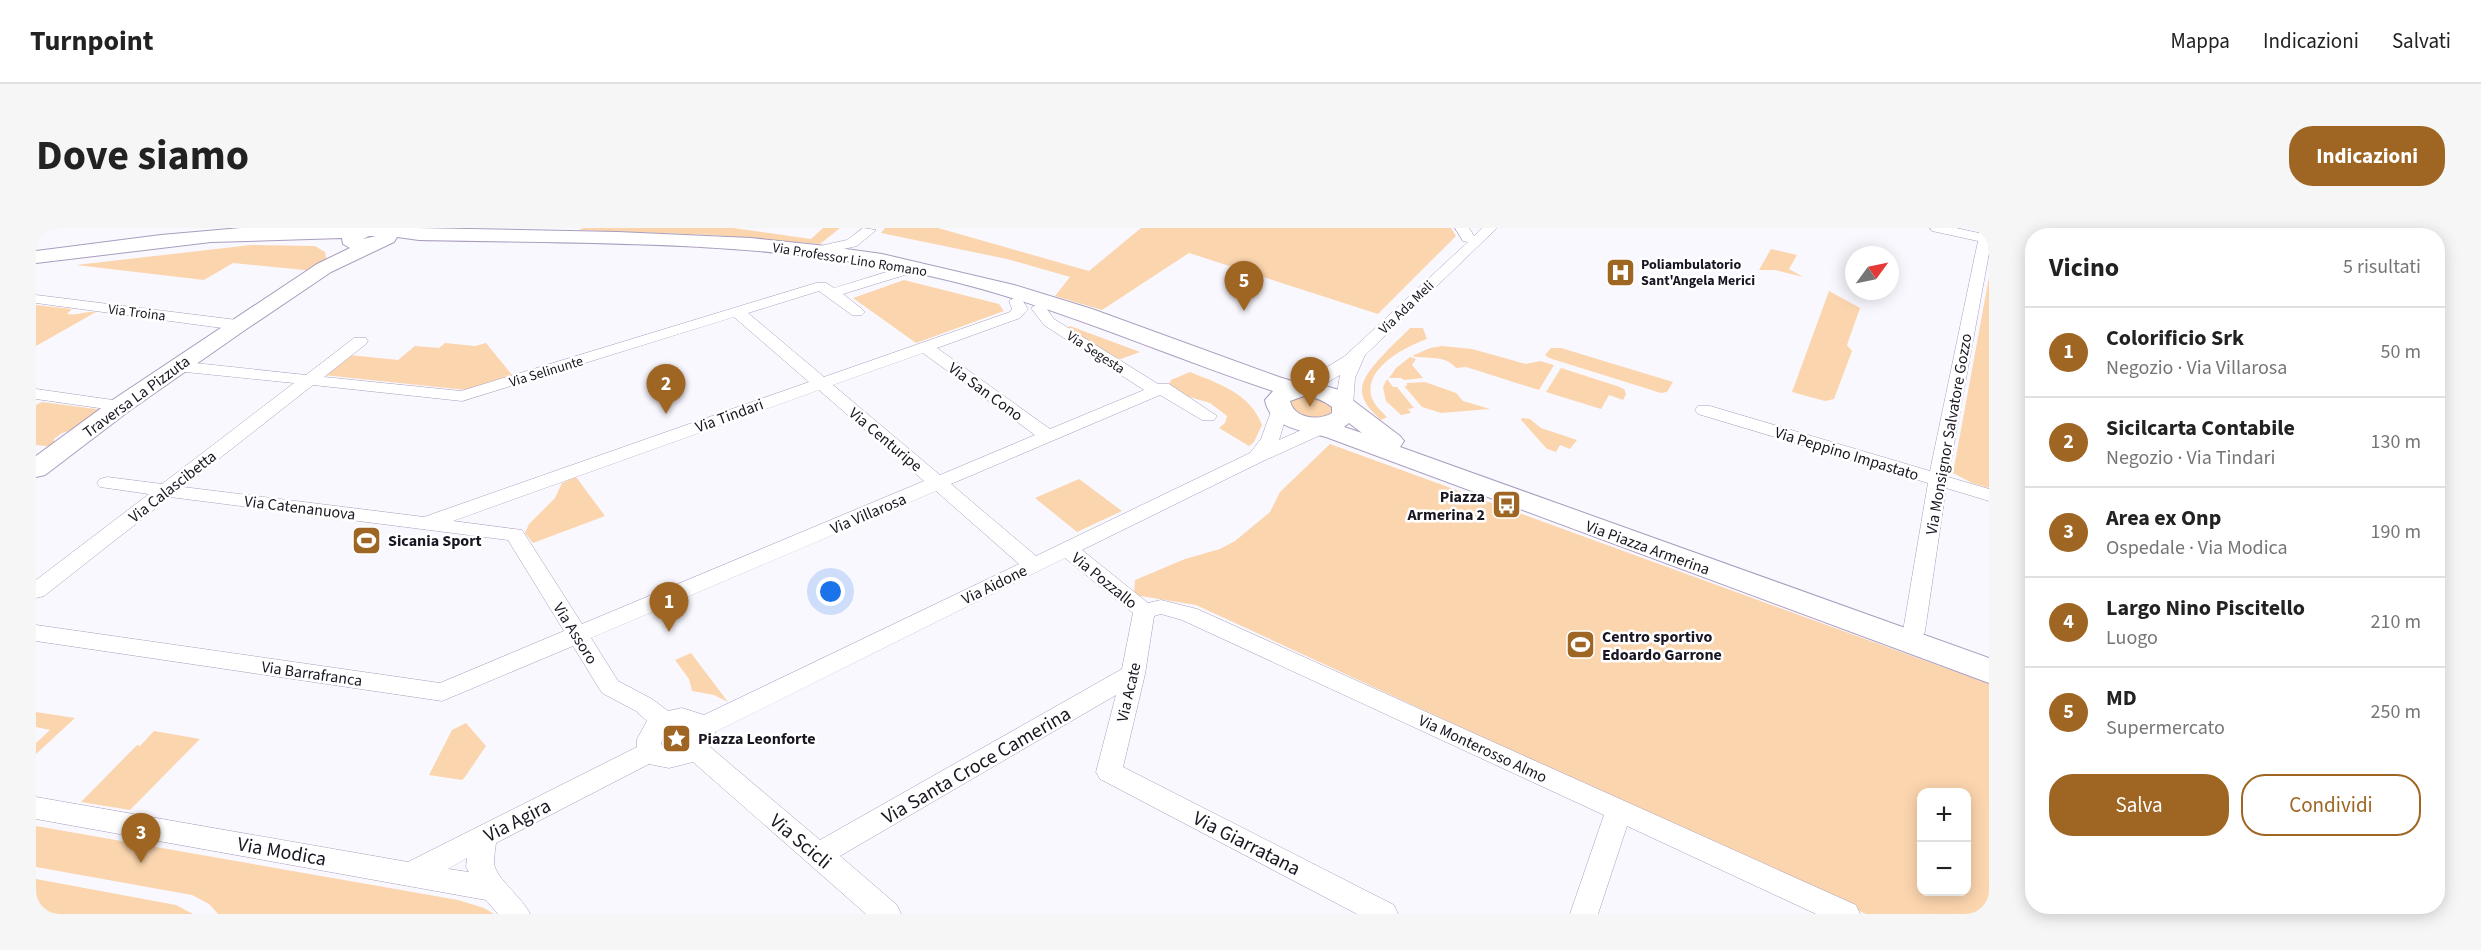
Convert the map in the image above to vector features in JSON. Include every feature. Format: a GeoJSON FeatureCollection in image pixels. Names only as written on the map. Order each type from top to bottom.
{"type":"FeatureCollection","features":[{"type":"Feature","properties":{"kind":"street"},"geometry":{"type":"LineString","coordinates":[[1453,261],[1490,228]]}},
{"type":"Feature","properties":{"kind":"street"},"geometry":{"type":"LineString","coordinates":[[1937,228],[1987,235]]}},
{"type":"Feature","properties":{"kind":"street"},"geometry":{"type":"LineString","coordinates":[[816,251],[852,243],[870,229]]}},
{"type":"Feature","properties":{"kind":"street"},"geometry":{"type":"LineString","coordinates":[[870,229],[860,242],[866,253],[876,260]]}},
{"type":"Feature","properties":{"kind":"street"},"geometry":{"type":"LineString","coordinates":[[1453,261],[1470,231]]}},
{"type":"Feature","properties":{"kind":"street"},"geometry":{"type":"LineString","coordinates":[[36,257],[235,234],[283,232],[374,235]]}},
{"type":"Feature","properties":{"kind":"street","name":"Via Professor Lino Romano"},"geometry":{"type":"LineString","coordinates":[[419,234],[707,241],[816,251],[876,260],[945,274],[1035,298],[1300,389],[1328,393],[1329,418],[1289,418],[1255,390],[1228,376],[1038,308],[903,271],[796,255],[700,247],[431,239],[374,235],[419,234]]}},
{"type":"Feature","properties":{"kind":"street"},"geometry":{"type":"LineString","coordinates":[[36,264],[230,240],[374,235]]}},
{"type":"Feature","properties":{"kind":"street","name":"Traversa La Pizzuta"},"geometry":{"type":"LineString","coordinates":[[36,469],[176,366],[374,235]]}},
{"type":"Feature","properties":{"kind":"street","name":"Via Monsignor Salvatore Gozzo"},"geometry":{"type":"LineString","coordinates":[[1914,631],[1938,480],[1987,235]]}},
{"type":"Feature","properties":{"kind":"street","name":"Via Ada Meli"},"geometry":{"type":"LineString","coordinates":[[1360,353],[1453,261]]}},
{"type":"Feature","properties":{"kind":"street","name":"Via Selinunte"},"geometry":{"type":"LineString","coordinates":[[176,366],[462,396],[821,286],[832,293],[903,271]]}},
{"type":"Feature","properties":{"kind":"street"},"geometry":{"type":"LineString","coordinates":[[832,293],[857,312]]}},
{"type":"Feature","properties":{"kind":"street","name":"Via Troina"},"geometry":{"type":"LineString","coordinates":[[36,299],[237,325]]}},
{"type":"Feature","properties":{"kind":"street","name":"Via Tindari"},"geometry":{"type":"LineString","coordinates":[[426,524],[1015,315],[1020,309],[1016,301]]}},
{"type":"Feature","properties":{"kind":"street","name":"Via Segesta"},"geometry":{"type":"LineString","coordinates":[[1038,308],[1049,322],[1157,391],[1163,388],[1208,416]]}},
{"type":"Feature","properties":{"kind":"street","name":"Via Centuripe"},"geometry":{"type":"LineString","coordinates":[[737,312],[1034,565]]}},
{"type":"Feature","properties":{"kind":"street","name":"Via Calascibetta"},"geometry":{"type":"LineString","coordinates":[[36,591],[360,341]]}},
{"type":"Feature","properties":{"kind":"street","name":"Via San Cono"},"geometry":{"type":"LineString","coordinates":[[924,346],[1049,437]]}},
{"type":"Feature","properties":{"kind":"street"},"geometry":{"type":"LineString","coordinates":[[1254,458],[1269,445],[1277,423],[1277,402],[1280,396],[1332,375],[1360,353]]}},
{"type":"Feature","properties":{"kind":"street"},"geometry":{"type":"LineString","coordinates":[[1329,418],[1360,353]]}},
{"type":"Feature","properties":{"kind":"street","name":"Via Villarosa"},"geometry":{"type":"LineString","coordinates":[[578,636],[1157,391]]}},
{"type":"Feature","properties":{"kind":"street"},"geometry":{"type":"LineString","coordinates":[[36,394],[120,406]]}},
{"type":"Feature","properties":{"kind":"street","name":"Via Peppino Impastato"},"geometry":{"type":"LineString","coordinates":[[1704,410],[1989,495]]}},
{"type":"Feature","properties":{"kind":"street","name":"Via Aidone"},"geometry":{"type":"LineString","coordinates":[[704,748],[735,711],[1254,458],[1329,418]]}},
{"type":"Feature","properties":{"kind":"street","name":"Via Piazza Armerina"},"geometry":{"type":"LineString","coordinates":[[1329,418],[1378,433],[1399,445],[1989,658]]}},
{"type":"Feature","properties":{"kind":"street","name":"Via Piazza Armerina"},"geometry":{"type":"LineString","coordinates":[[1329,418],[1989,671]]}},
{"type":"Feature","properties":{"kind":"street","name":"Via Catenanuova"},"geometry":{"type":"LineString","coordinates":[[107,483],[515,535],[522,546]]}},
{"type":"Feature","properties":{"kind":"street","name":"Via Assoro"},"geometry":{"type":"LineString","coordinates":[[522,546],[610,687],[644,705],[664,722]]}},
{"type":"Feature","properties":{"kind":"street","name":"Via Pozzallo"},"geometry":{"type":"LineString","coordinates":[[1067,549],[1143,611]]}},
{"type":"Feature","properties":{"kind":"street","name":"Via Monterosso Almo"},"geometry":{"type":"LineString","coordinates":[[1143,611],[1161,608],[1189,614],[1846,914]]}},
{"type":"Feature","properties":{"kind":"street","name":"Via Acate"},"geometry":{"type":"LineString","coordinates":[[1109,772],[1133,674],[1143,611]]}},
{"type":"Feature","properties":{"kind":"street","name":"Via Barrafranca"},"geometry":{"type":"LineString","coordinates":[[36,633],[442,692],[578,636]]}},
{"type":"Feature","properties":{"kind":"street","name":"Via Santa Croce Camerina"},"geometry":{"type":"LineString","coordinates":[[818,855],[1133,674]]}},
{"type":"Feature","properties":{"kind":"street"},"geometry":{"type":"LineString","coordinates":[[682,717],[697,722],[704,748],[680,758],[671,759],[655,756],[648,745],[652,732],[664,722],[682,717]]}},
{"type":"Feature","properties":{"kind":"street","name":"Via Scicli"},"geometry":{"type":"LineString","coordinates":[[704,748],[818,855],[887,914]]}},
{"type":"Feature","properties":{"kind":"street","name":"Via Agira"},"geometry":{"type":"LineString","coordinates":[[411,874],[651,751]]}},
{"type":"Feature","properties":{"kind":"street","name":"Via Giarratana"},"geometry":{"type":"LineString","coordinates":[[1109,772],[1384,914]]}},
{"type":"Feature","properties":{"kind":"street","name":"Via Modica"},"geometry":{"type":"LineString","coordinates":[[36,808],[494,889]]}},
{"type":"Feature","properties":{"kind":"street"},"geometry":{"type":"LineString","coordinates":[[1584,914],[1619,810]]}},
{"type":"Feature","properties":{"kind":"street"},"geometry":{"type":"LineString","coordinates":[[483,837],[480,867],[494,889],[516,914]]}},
{"type":"Feature","properties":{"kind":"shaded area"},"geometry":{"type":"Polygon","coordinates":[[[583,228],[733,228],[811,239],[823,228],[840,228],[820,244],[714,235],[579,230],[583,228]]]}},
{"type":"Feature","properties":{"kind":"shaded area"},"geometry":{"type":"Polygon","coordinates":[[[885,228],[938,228],[1089,271],[1141,228],[1451,228],[1456,236],[1378,314],[1189,253],[1102,310],[1055,296],[1070,277],[1007,259],[881,233],[885,228]]]}},
{"type":"Feature","properties":{"kind":"shaded area"},"geometry":{"type":"Polygon","coordinates":[[[251,245],[315,246],[325,252],[327,262],[314,271],[233,263],[204,280],[76,265],[251,245]]]}},
{"type":"Feature","properties":{"kind":"shaded area"},"geometry":{"type":"Polygon","coordinates":[[[1771,249],[1797,255],[1789,269],[1803,277],[1775,270],[1759,270],[1771,249]]]}},
{"type":"Feature","properties":{"kind":"shaded area"},"geometry":{"type":"Polygon","coordinates":[[[1989,277],[1989,488],[1972,483],[1953,473],[1989,277]]]}},
{"type":"Feature","properties":{"kind":"shaded area"},"geometry":{"type":"Polygon","coordinates":[[[904,280],[999,304],[1004,311],[916,343],[853,298],[904,280]]]}},
{"type":"Feature","properties":{"kind":"shaded area"},"geometry":{"type":"Polygon","coordinates":[[[1829,291],[1860,308],[1847,345],[1852,351],[1834,399],[1825,401],[1792,392],[1829,291]]]}},
{"type":"Feature","properties":{"kind":"shaded area"},"geometry":{"type":"Polygon","coordinates":[[[36,305],[72,309],[67,314],[96,312],[36,346],[36,305]]]}},
{"type":"Feature","properties":{"kind":"shaded area"},"geometry":{"type":"Polygon","coordinates":[[[1070,326],[1140,352],[1118,360],[1067,328],[1070,326]]]}},
{"type":"Feature","properties":{"kind":"shaded area"},"geometry":{"type":"Polygon","coordinates":[[[1410,328],[1423,328],[1427,339],[1399,352],[1374,375],[1371,395],[1387,417],[1381,420],[1363,398],[1364,382],[1374,365],[1410,328]]]}},
{"type":"Feature","properties":{"kind":"shaded area"},"geometry":{"type":"Polygon","coordinates":[[[445,343],[475,346],[486,343],[512,375],[466,390],[323,375],[349,355],[398,360],[415,346],[439,348],[445,343]]]}},
{"type":"Feature","properties":{"kind":"shaded area"},"geometry":{"type":"Polygon","coordinates":[[[1442,346],[1472,349],[1526,364],[1540,361],[1554,365],[1539,390],[1466,367],[1456,368],[1441,359],[1412,356],[1430,348],[1442,346]]]}},
{"type":"Feature","properties":{"kind":"shaded area"},"geometry":{"type":"Polygon","coordinates":[[[1551,348],[1561,348],[1673,382],[1667,392],[1661,393],[1549,358],[1545,355],[1551,348]]]}},
{"type":"Feature","properties":{"kind":"shaded area"},"geometry":{"type":"Polygon","coordinates":[[[1410,357],[1416,359],[1412,365],[1423,378],[1404,380],[1389,378],[1396,368],[1410,357]]]}},
{"type":"Feature","properties":{"kind":"shaded area"},"geometry":{"type":"Polygon","coordinates":[[[1561,368],[1617,386],[1624,389],[1626,394],[1623,400],[1609,395],[1601,409],[1546,392],[1561,368]]]}},
{"type":"Feature","properties":{"kind":"shaded area"},"geometry":{"type":"Polygon","coordinates":[[[1190,372],[1232,391],[1250,405],[1262,425],[1254,442],[1249,446],[1219,428],[1225,423],[1227,416],[1210,403],[1186,396],[1168,386],[1171,380],[1190,372]]]}},
{"type":"Feature","properties":{"kind":"shaded area"},"geometry":{"type":"Polygon","coordinates":[[[1387,379],[1393,387],[1397,387],[1414,408],[1408,409],[1411,413],[1401,415],[1386,401],[1383,387],[1387,379]]]}},
{"type":"Feature","properties":{"kind":"shaded area"},"geometry":{"type":"Polygon","coordinates":[[[1425,382],[1456,393],[1463,401],[1490,409],[1441,413],[1422,407],[1404,386],[1407,386],[1407,383],[1425,382]]]}},
{"type":"Feature","properties":{"kind":"shaded area"},"geometry":{"type":"Polygon","coordinates":[[[1310,396],[1330,403],[1332,412],[1316,418],[1299,415],[1289,404],[1291,400],[1310,396]]]}},
{"type":"Feature","properties":{"kind":"shaded area"},"geometry":{"type":"Polygon","coordinates":[[[42,402],[103,410],[80,428],[62,433],[54,439],[55,447],[36,445],[36,405],[42,402]]]}},
{"type":"Feature","properties":{"kind":"shaded area"},"geometry":{"type":"Polygon","coordinates":[[[1522,418],[1530,419],[1541,428],[1577,440],[1570,449],[1560,445],[1556,452],[1547,449],[1521,420],[1522,418]]]}},
{"type":"Feature","properties":{"kind":"shaded area","name":"Centro sportivo Edoardo Garrone"},"geometry":{"type":"Polygon","coordinates":[[[1330,444],[1989,684],[1989,914],[1866,914],[1196,605],[1134,595],[1135,580],[1185,559],[1220,549],[1235,541],[1270,512],[1280,492],[1330,444]]]}},
{"type":"Feature","properties":{"kind":"shaded area"},"geometry":{"type":"Polygon","coordinates":[[[576,477],[605,516],[533,543],[525,533],[529,524],[555,498],[562,483],[576,477]]]}},
{"type":"Feature","properties":{"kind":"shaded area"},"geometry":{"type":"Polygon","coordinates":[[[1079,479],[1122,511],[1077,532],[1035,498],[1079,479]]]}},
{"type":"Feature","properties":{"kind":"shaded area"},"geometry":{"type":"Polygon","coordinates":[[[691,653],[728,702],[714,695],[692,691],[689,679],[675,660],[691,653]]]}},
{"type":"Feature","properties":{"kind":"shaded area"},"geometry":{"type":"Polygon","coordinates":[[[36,712],[75,718],[36,754],[36,743],[50,730],[36,727],[36,712]]]}},
{"type":"Feature","properties":{"kind":"shaded area"},"geometry":{"type":"Polygon","coordinates":[[[466,723],[486,746],[465,777],[462,780],[429,775],[452,730],[466,723]]]}},
{"type":"Feature","properties":{"kind":"shaded area"},"geometry":{"type":"Polygon","coordinates":[[[154,731],[200,739],[130,810],[81,802],[137,745],[140,746],[154,731]]]}},
{"type":"Feature","properties":{"kind":"shaded area"},"geometry":{"type":"Polygon","coordinates":[[[36,826],[458,900],[484,908],[494,914],[218,914],[209,904],[192,895],[36,867],[36,826]]]}},
{"type":"Feature","properties":{"kind":"shaded area"},"geometry":{"type":"Polygon","coordinates":[[[36,879],[176,905],[193,914],[36,914],[36,879]]]}},
{"type":"Feature","properties":{"kind":"place","name":"Poliambulatorio Sant'Angela Merici"},"geometry":{"type":"Point","coordinates":[1620,272]}},
{"type":"Feature","properties":{"kind":"place","name":"MD"},"geometry":{"type":"Point","coordinates":[1244,311]}},
{"type":"Feature","properties":{"kind":"place","name":"Largo Nino Piscitello"},"geometry":{"type":"Point","coordinates":[1310,407]}},
{"type":"Feature","properties":{"kind":"place","name":"Sicilcarta Contabile"},"geometry":{"type":"Point","coordinates":[666,414]}},
{"type":"Feature","properties":{"kind":"place","name":"Piazza Armerina 2"},"geometry":{"type":"Point","coordinates":[1506,505]}},
{"type":"Feature","properties":{"kind":"place","name":"Sicania Sport"},"geometry":{"type":"Point","coordinates":[367,540]}},
{"type":"Feature","properties":{"kind":"place","name":"Colorificio Srk"},"geometry":{"type":"Point","coordinates":[669,632]}},
{"type":"Feature","properties":{"kind":"place","name":"Centro sportivo Edoardo Garrone"},"geometry":{"type":"Point","coordinates":[1581,645]}},
{"type":"Feature","properties":{"kind":"place","name":"Piazza Leonforte"},"geometry":{"type":"Point","coordinates":[677,738]}},
{"type":"Feature","properties":{"kind":"place","name":"Area ex Onp"},"geometry":{"type":"Point","coordinates":[141,863]}}]}
